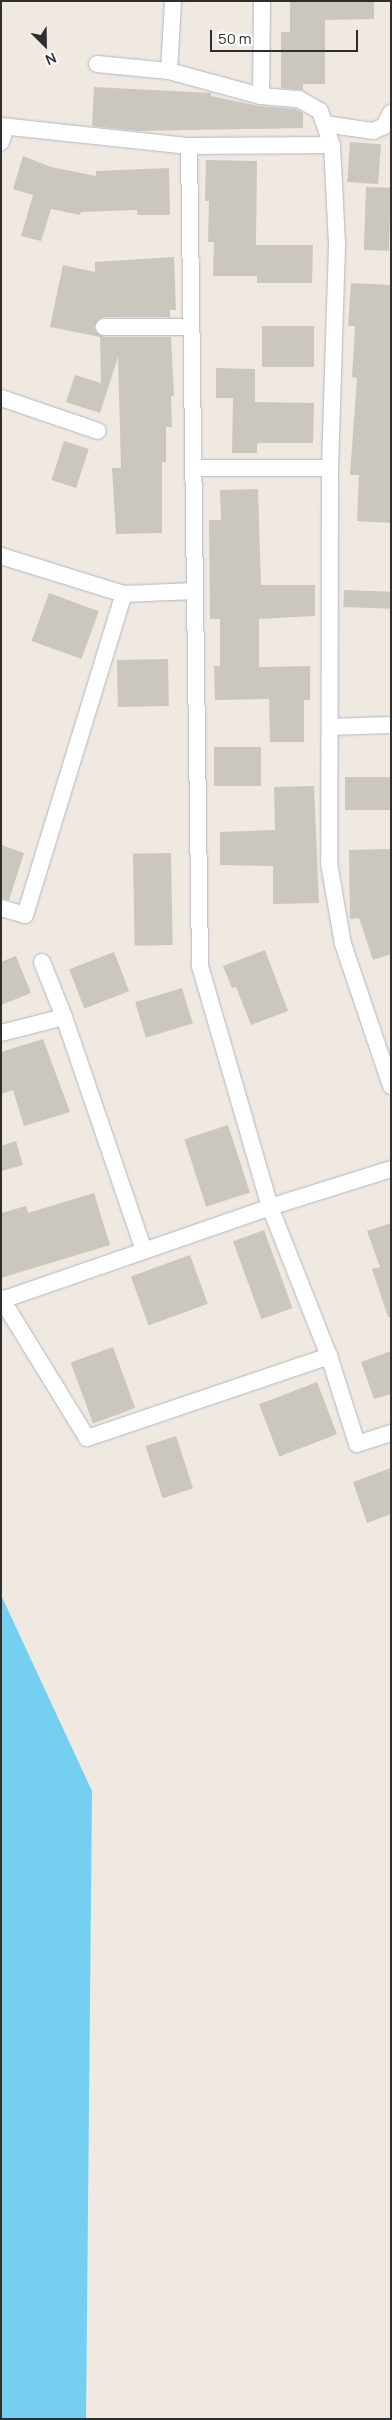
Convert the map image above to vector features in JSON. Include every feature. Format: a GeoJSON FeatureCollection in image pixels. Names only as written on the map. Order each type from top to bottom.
{"type":"FeatureCollection","features":[{"type":"Feature","properties":{"kind":"street"},"geometry":{"type":"LineString","coordinates":[[169,71],[173,1]]}},
{"type":"Feature","properties":{"kind":"street"},"geometry":{"type":"LineString","coordinates":[[261,96],[262,1]]}},
{"type":"Feature","properties":{"kind":"street"},"geometry":{"type":"LineString","coordinates":[[97,64],[169,71],[261,96],[299,99],[320,111],[332,144],[337,245],[330,468],[329,863],[343,944],[391,1086]]}},
{"type":"Feature","properties":{"kind":"street"},"geometry":{"type":"LineString","coordinates":[[325,124],[373,131],[384,126],[391,113]]}},
{"type":"Feature","properties":{"kind":"street"},"geometry":{"type":"LineString","coordinates":[[3,131],[189,146],[332,144]]}},
{"type":"Feature","properties":{"kind":"street"},"geometry":{"type":"LineString","coordinates":[[189,146],[195,468],[194,591],[200,966],[270,1207],[329,1356],[357,1444],[391,1433]]}},
{"type":"Feature","properties":{"kind":"street"},"geometry":{"type":"LineString","coordinates":[[104,327],[191,327]]}},
{"type":"Feature","properties":{"kind":"street"},"geometry":{"type":"LineString","coordinates":[[1,398],[98,431]]}},
{"type":"Feature","properties":{"kind":"street"},"geometry":{"type":"LineString","coordinates":[[195,468],[330,468]]}},
{"type":"Feature","properties":{"kind":"street"},"geometry":{"type":"LineString","coordinates":[[1,556],[124,594],[194,591]]}},
{"type":"Feature","properties":{"kind":"street"},"geometry":{"type":"LineString","coordinates":[[1,908],[26,915],[124,594]]}},
{"type":"Feature","properties":{"kind":"street"},"geometry":{"type":"LineString","coordinates":[[330,727],[391,725]]}},
{"type":"Feature","properties":{"kind":"street"},"geometry":{"type":"LineString","coordinates":[[42,962],[64,1017],[144,1250]]}},
{"type":"Feature","properties":{"kind":"street"},"geometry":{"type":"LineString","coordinates":[[1,1033],[64,1017]]}},
{"type":"Feature","properties":{"kind":"street"},"geometry":{"type":"LineString","coordinates":[[329,1356],[87,1438],[2,1299],[270,1207],[391,1169]]}},
{"type":"Feature","properties":{"kind":"water"},"geometry":{"type":"Polygon","coordinates":[[[1,1595],[92,1791],[86,2419],[1,2419],[1,1595]]]}},
{"type":"Feature","properties":{"kind":"building"},"geometry":{"type":"Polygon","coordinates":[[[290,1],[374,1],[374,19],[325,20],[325,84],[303,84],[303,90],[281,88],[281,32],[290,32],[290,1]]]}},
{"type":"Feature","properties":{"kind":"building"},"geometry":{"type":"Polygon","coordinates":[[[94,87],[211,93],[211,96],[259,106],[296,109],[303,113],[303,128],[139,131],[92,126],[94,87]]]}},
{"type":"Feature","properties":{"kind":"building"},"geometry":{"type":"Polygon","coordinates":[[[350,142],[381,144],[378,184],[347,182],[350,142]]]}},
{"type":"Feature","properties":{"kind":"building"},"geometry":{"type":"Polygon","coordinates":[[[23,156],[51,167],[96,176],[96,171],[169,168],[170,215],[137,215],[137,210],[81,212],[80,215],[51,209],[41,241],[21,236],[33,195],[13,189],[23,156]]]}},
{"type":"Feature","properties":{"kind":"building"},"geometry":{"type":"Polygon","coordinates":[[[206,160],[257,161],[256,245],[313,245],[312,283],[257,283],[257,276],[213,276],[214,242],[208,242],[209,201],[205,201],[206,160]]]}},
{"type":"Feature","properties":{"kind":"building"},"geometry":{"type":"Polygon","coordinates":[[[366,187],[391,188],[389,251],[364,250],[366,187]]]}},
{"type":"Feature","properties":{"kind":"building"},"geometry":{"type":"Polygon","coordinates":[[[174,257],[176,310],[170,310],[170,317],[104,317],[99,319],[94,327],[96,332],[104,337],[171,337],[174,396],[171,396],[172,427],[166,427],[166,462],[162,462],[162,533],[116,534],[112,468],[121,468],[118,357],[100,413],[66,402],[75,375],[101,383],[100,337],[50,327],[63,265],[95,272],[95,262],[174,257]]]}},
{"type":"Feature","properties":{"kind":"building"},"geometry":{"type":"Polygon","coordinates":[[[351,283],[391,285],[391,523],[357,521],[359,475],[350,475],[357,378],[352,377],[355,326],[348,326],[351,283]]]}},
{"type":"Feature","properties":{"kind":"building"},"geometry":{"type":"Polygon","coordinates":[[[262,326],[314,326],[314,367],[262,367],[262,326]]]}},
{"type":"Feature","properties":{"kind":"building"},"geometry":{"type":"Polygon","coordinates":[[[216,368],[255,369],[255,402],[314,403],[313,443],[257,443],[257,453],[232,453],[233,398],[216,398],[216,368]]]}},
{"type":"Feature","properties":{"kind":"building"},"geometry":{"type":"Polygon","coordinates":[[[64,441],[89,449],[76,488],[51,480],[64,441]]]}},
{"type":"Feature","properties":{"kind":"building"},"geometry":{"type":"Polygon","coordinates":[[[258,489],[261,585],[315,585],[315,616],[259,619],[259,667],[310,666],[310,700],[304,700],[304,742],[270,742],[269,699],[215,700],[214,666],[220,666],[220,619],[210,619],[209,520],[221,520],[220,490],[258,489]]]}},
{"type":"Feature","properties":{"kind":"building"},"geometry":{"type":"Polygon","coordinates":[[[344,590],[391,592],[390,609],[343,607],[344,590]]]}},
{"type":"Feature","properties":{"kind":"building"},"geometry":{"type":"Polygon","coordinates":[[[49,593],[99,611],[81,659],[32,641],[49,593]]]}},
{"type":"Feature","properties":{"kind":"building"},"geometry":{"type":"Polygon","coordinates":[[[168,659],[169,706],[118,707],[117,660],[168,659]]]}},
{"type":"Feature","properties":{"kind":"building"},"geometry":{"type":"Polygon","coordinates":[[[214,747],[261,747],[261,786],[214,786],[214,747]]]}},
{"type":"Feature","properties":{"kind":"building"},"geometry":{"type":"Polygon","coordinates":[[[345,777],[391,777],[391,810],[345,810],[345,777]]]}},
{"type":"Feature","properties":{"kind":"building"},"geometry":{"type":"Polygon","coordinates":[[[314,786],[319,903],[273,904],[273,866],[220,865],[220,832],[275,830],[274,787],[314,786]]]}},
{"type":"Feature","properties":{"kind":"building"},"geometry":{"type":"Polygon","coordinates":[[[1,845],[24,853],[9,900],[1,898],[1,845]]]}},
{"type":"Feature","properties":{"kind":"building"},"geometry":{"type":"Polygon","coordinates":[[[391,849],[391,954],[373,960],[359,918],[350,919],[349,850],[391,849]]]}},
{"type":"Feature","properties":{"kind":"building"},"geometry":{"type":"Polygon","coordinates":[[[171,853],[173,945],[135,946],[133,854],[171,853]]]}},
{"type":"Feature","properties":{"kind":"building"},"geometry":{"type":"Polygon","coordinates":[[[265,950],[288,1011],[251,1025],[236,987],[232,988],[223,966],[265,950]]]}},
{"type":"Feature","properties":{"kind":"building"},"geometry":{"type":"Polygon","coordinates":[[[114,952],[129,991],[84,1008],[69,969],[114,952]]]}},
{"type":"Feature","properties":{"kind":"building"},"geometry":{"type":"Polygon","coordinates":[[[16,956],[31,993],[1,1005],[1,962],[16,956]]]}},
{"type":"Feature","properties":{"kind":"building"},"geometry":{"type":"Polygon","coordinates":[[[182,988],[193,1023],[146,1038],[135,1002],[182,988]]]}},
{"type":"Feature","properties":{"kind":"building"},"geometry":{"type":"Polygon","coordinates":[[[43,1039],[70,1112],[24,1126],[13,1090],[1,1094],[1,1052],[43,1039]]]}},
{"type":"Feature","properties":{"kind":"building"},"geometry":{"type":"Polygon","coordinates":[[[228,1125],[250,1193],[206,1207],[184,1139],[228,1125]]]}},
{"type":"Feature","properties":{"kind":"building"},"geometry":{"type":"Polygon","coordinates":[[[16,1141],[23,1165],[1,1171],[1,1146],[16,1141]]]}},
{"type":"Feature","properties":{"kind":"building"},"geometry":{"type":"Polygon","coordinates":[[[94,1193],[110,1245],[1,1278],[1,1213],[26,1206],[28,1213],[94,1193]]]}},
{"type":"Feature","properties":{"kind":"building"},"geometry":{"type":"Polygon","coordinates":[[[391,1223],[391,1317],[388,1317],[372,1269],[380,1267],[367,1231],[391,1223]]]}},
{"type":"Feature","properties":{"kind":"building"},"geometry":{"type":"Polygon","coordinates":[[[264,1230],[292,1308],[261,1319],[233,1241],[264,1230]]]}},
{"type":"Feature","properties":{"kind":"building"},"geometry":{"type":"Polygon","coordinates":[[[190,1255],[208,1304],[149,1325],[131,1277],[190,1255]]]}},
{"type":"Feature","properties":{"kind":"building"},"geometry":{"type":"Polygon","coordinates":[[[113,1347],[135,1408],[93,1423],[71,1362],[113,1347]]]}},
{"type":"Feature","properties":{"kind":"building"},"geometry":{"type":"Polygon","coordinates":[[[391,1351],[391,1394],[374,1399],[361,1362],[391,1351]]]}},
{"type":"Feature","properties":{"kind":"building"},"geometry":{"type":"Polygon","coordinates":[[[317,1382],[337,1434],[279,1456],[259,1404],[317,1382]]]}},
{"type":"Feature","properties":{"kind":"building"},"geometry":{"type":"Polygon","coordinates":[[[176,1436],[193,1488],[163,1498],[146,1446],[176,1436]]]}},
{"type":"Feature","properties":{"kind":"building"},"geometry":{"type":"Polygon","coordinates":[[[391,1468],[391,1514],[367,1523],[353,1482],[391,1468]]]}}]}
